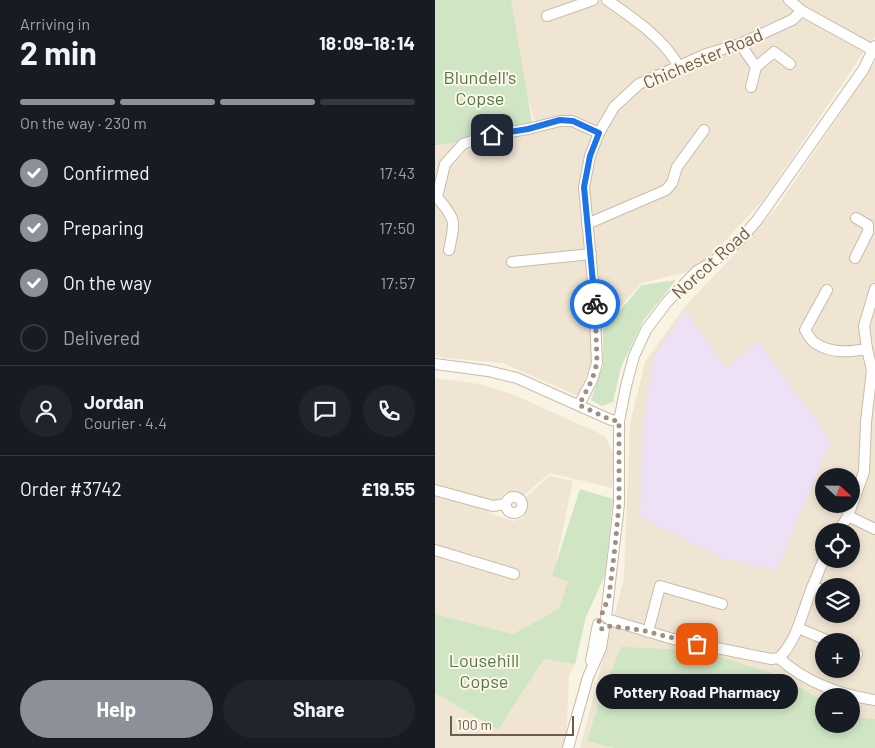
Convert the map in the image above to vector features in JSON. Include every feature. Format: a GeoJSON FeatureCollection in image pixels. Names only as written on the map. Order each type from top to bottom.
{"type":"FeatureCollection","features":[{"type":"Feature","properties":{"kind":"street"},"geometry":{"type":"LineString","coordinates":[[547,16],[593,0]]}},
{"type":"Feature","properties":{"kind":"street"},"geometry":{"type":"LineString","coordinates":[[607,0],[671,52],[679,65]]}},
{"type":"Feature","properties":{"kind":"street"},"geometry":{"type":"LineString","coordinates":[[789,0],[802,11],[874,48]]}},
{"type":"Feature","properties":{"kind":"street","name":"Chichester Road"},"geometry":{"type":"LineString","coordinates":[[579,405],[592,380],[597,363],[591,254],[584,187],[590,156],[599,133],[614,107],[639,84],[706,54],[740,44],[792,20],[802,11]]}},
{"type":"Feature","properties":{"kind":"street"},"geometry":{"type":"LineString","coordinates":[[740,44],[756,68]]}},
{"type":"Feature","properties":{"kind":"street","name":"Norcot Road"},"geometry":{"type":"LineString","coordinates":[[568,748],[588,677],[601,648],[619,504],[619,421],[632,364],[647,330],[667,302],[697,271],[741,238],[758,219],[863,70],[874,48]]}},
{"type":"Feature","properties":{"kind":"street"},"geometry":{"type":"LineString","coordinates":[[751,88],[756,68],[774,52],[790,64]]}},
{"type":"Feature","properties":{"kind":"street"},"geometry":{"type":"LineString","coordinates":[[449,250],[454,224],[449,211],[436,198],[445,164],[463,144],[492,135],[528,129],[560,120],[573,121],[599,133]]}},
{"type":"Feature","properties":{"kind":"street"},"geometry":{"type":"LineString","coordinates":[[587,224],[666,190],[672,183],[677,167],[704,130]]}},
{"type":"Feature","properties":{"kind":"street"},"geometry":{"type":"LineString","coordinates":[[855,258],[871,234],[868,225],[856,218]]}},
{"type":"Feature","properties":{"kind":"street"},"geometry":{"type":"LineString","coordinates":[[512,262],[591,254]]}},
{"type":"Feature","properties":{"kind":"street"},"geometry":{"type":"LineString","coordinates":[[827,290],[801,330],[814,343],[839,352],[845,353],[867,349]]}},
{"type":"Feature","properties":{"kind":"street"},"geometry":{"type":"LineString","coordinates":[[844,523],[864,472],[870,447],[866,422],[872,370],[867,349],[865,326],[874,295]]}},
{"type":"Feature","properties":{"kind":"street"},"geometry":{"type":"LineString","coordinates":[[435,364],[488,371],[517,378],[611,420],[619,421]]}},
{"type":"Feature","properties":{"kind":"street"},"geometry":{"type":"LineString","coordinates":[[435,490],[493,506],[506,504]]}},
{"type":"Feature","properties":{"kind":"street"},"geometry":{"type":"LineString","coordinates":[[848,516],[875,529]]}},
{"type":"Feature","properties":{"kind":"street"},"geometry":{"type":"LineString","coordinates":[[435,550],[514,574]]}},
{"type":"Feature","properties":{"kind":"street"},"geometry":{"type":"LineString","coordinates":[[605,622],[673,639],[771,659],[779,658],[788,649],[798,628],[820,568]]}},
{"type":"Feature","properties":{"kind":"street"},"geometry":{"type":"LineString","coordinates":[[644,631],[660,586],[722,604]]}},
{"type":"Feature","properties":{"kind":"street"},"geometry":{"type":"LineString","coordinates":[[798,628],[815,635]]}},
{"type":"Feature","properties":{"kind":"street"},"geometry":{"type":"LineString","coordinates":[[779,658],[804,676],[825,687],[875,700]]}},
{"type":"Feature","properties":{"kind":"shaded area"},"geometry":{"type":"Polygon","coordinates":[[[501,0],[875,0],[875,36],[764,199],[716,251],[687,272],[642,283],[603,324],[578,396],[503,363],[435,356],[435,147],[457,142],[443,157],[440,165],[451,167],[465,152],[487,141],[553,128],[555,118],[535,122],[507,28],[501,0]]]}},
{"type":"Feature","properties":{"kind":"shaded area"},"geometry":{"type":"Polygon","coordinates":[[[875,62],[875,748],[580,748],[624,578],[630,424],[645,362],[686,305],[777,207],[875,62]]]}},
{"type":"Feature","properties":{"kind":"shaded area"},"geometry":{"type":"Polygon","coordinates":[[[685,310],[726,368],[758,342],[831,441],[819,468],[815,468],[815,479],[776,570],[724,559],[640,517],[643,426],[654,358],[685,310]]]}},
{"type":"Feature","properties":{"kind":"shaded area"},"geometry":{"type":"Polygon","coordinates":[[[435,378],[479,384],[512,394],[605,436],[614,455],[612,488],[550,473],[524,495],[516,491],[504,493],[498,501],[490,500],[489,513],[514,521],[523,518],[527,510],[526,497],[549,476],[573,481],[553,576],[568,581],[560,609],[513,634],[435,614],[435,378]]]}},
{"type":"Feature","properties":{"kind":"shaded area"},"geometry":{"type":"Polygon","coordinates":[[[544,659],[575,664],[569,675],[566,748],[435,748],[435,693],[498,730],[544,659]]]}},
{"type":"Feature","properties":{"kind":"green space","name":"Blundell's Copse"},"geometry":{"type":"Polygon","coordinates":[[[435,0],[511,0],[532,122],[435,146],[435,0]]]}},
{"type":"Feature","properties":{"kind":"green space"},"geometry":{"type":"Polygon","coordinates":[[[676,280],[643,321],[621,367],[613,402],[602,406],[591,400],[603,366],[603,330],[642,285],[676,280]]]}},
{"type":"Feature","properties":{"kind":"green space","name":"Lousehill Copse"},"geometry":{"type":"Polygon","coordinates":[[[580,489],[613,499],[605,575],[586,617],[575,664],[544,659],[498,730],[435,693],[435,614],[513,634],[559,609],[568,581],[552,576],[580,489]]]}},
{"type":"Feature","properties":{"kind":"green space"},"geometry":{"type":"Polygon","coordinates":[[[621,647],[698,650],[778,675],[815,697],[815,733],[860,733],[860,718],[875,719],[875,748],[615,748],[587,741],[600,699],[621,647]]]}},
{"type":"Feature","properties":{"kind":"way so far"},"geometry":{"type":"LineString","coordinates":[[595,304],[597,363],[592,380],[579,405],[611,420],[619,421],[619,504],[615,547],[609,596],[598,624],[602,629],[610,626],[621,629],[641,630],[697,644]]}},
{"type":"Feature","properties":{"kind":"place","name":"Pottery Road Pharmacy"},"geometry":{"type":"Point","coordinates":[697,644]}},
{"type":"Feature","properties":{"kind":"route"},"geometry":{"type":"LineString","coordinates":[[492,135],[528,129],[560,120],[573,121],[599,133],[590,156],[584,187],[595,304]]}}]}
